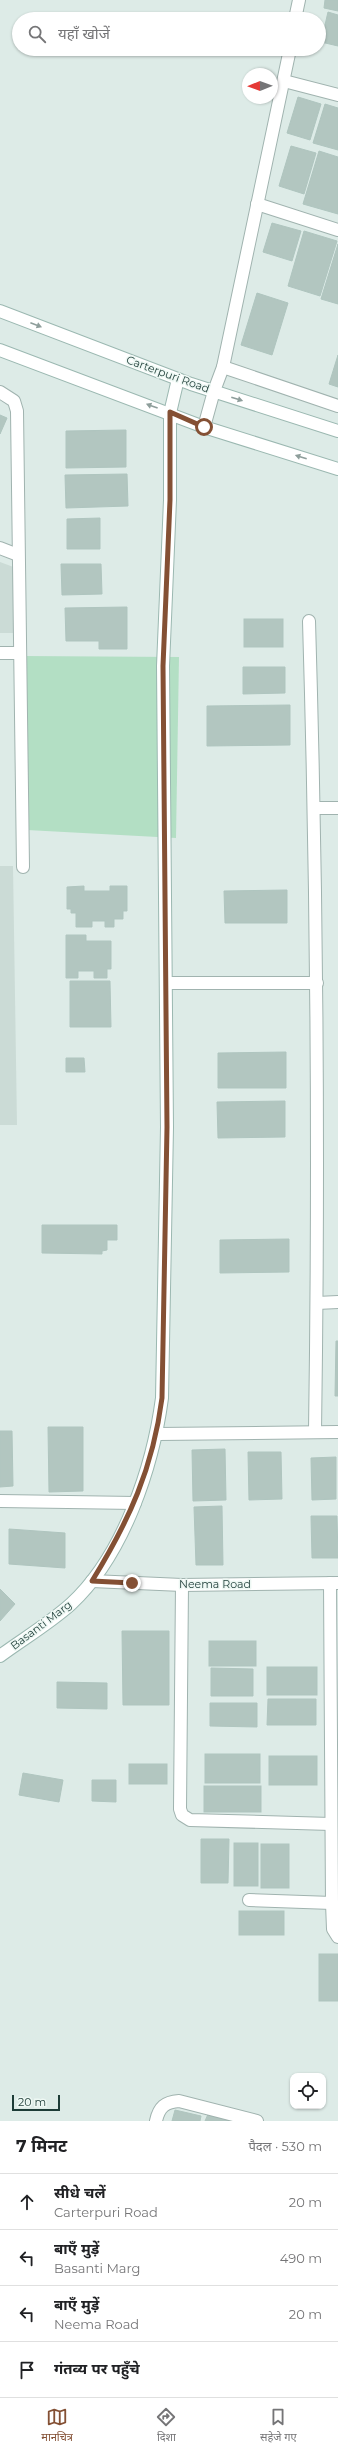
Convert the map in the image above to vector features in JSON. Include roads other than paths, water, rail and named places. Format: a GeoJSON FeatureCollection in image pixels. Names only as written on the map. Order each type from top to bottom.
{"type":"FeatureCollection","features":[{"type":"Feature","properties":{"kind":"street"},"geometry":{"type":"LineString","coordinates":[[296,12],[299,0]]}},
{"type":"Feature","properties":{"kind":"street"},"geometry":{"type":"LineString","coordinates":[[204,427],[214,391],[223,367],[289,56]]}},
{"type":"Feature","properties":{"kind":"street"},"geometry":{"type":"LineString","coordinates":[[284,81],[338,96]]}},
{"type":"Feature","properties":{"kind":"street"},"geometry":{"type":"LineString","coordinates":[[257,204],[338,230]]}},
{"type":"Feature","properties":{"kind":"street","name":"Carterpuri Road"},"geometry":{"type":"LineString","coordinates":[[0,312],[178,379],[338,431]]}},
{"type":"Feature","properties":{"kind":"street"},"geometry":{"type":"LineString","coordinates":[[0,350],[170,412],[204,427],[338,469]]}},
{"type":"Feature","properties":{"kind":"street"},"geometry":{"type":"LineString","coordinates":[[223,367],[338,406]]}},
{"type":"Feature","properties":{"kind":"street","name":"Basanti Marg"},"geometry":{"type":"LineString","coordinates":[[0,1656],[71,1604],[92,1581],[118,1538],[136,1502],[158,1434],[162,1398],[166,983],[163,666],[170,500],[170,412],[178,379]]}},
{"type":"Feature","properties":{"kind":"street"},"geometry":{"type":"LineString","coordinates":[[0,392],[14,401],[17,411],[23,868]]}},
{"type":"Feature","properties":{"kind":"street"},"geometry":{"type":"LineString","coordinates":[[0,548],[18,555]]}},
{"type":"Feature","properties":{"kind":"street"},"geometry":{"type":"LineString","coordinates":[[309,621],[315,808],[317,983],[317,1303],[315,1432]]}},
{"type":"Feature","properties":{"kind":"street"},"geometry":{"type":"LineString","coordinates":[[0,653],[19,653]]}},
{"type":"Feature","properties":{"kind":"street"},"geometry":{"type":"LineString","coordinates":[[315,808],[338,808]]}},
{"type":"Feature","properties":{"kind":"street"},"geometry":{"type":"LineString","coordinates":[[166,983],[317,983]]}},
{"type":"Feature","properties":{"kind":"street"},"geometry":{"type":"LineString","coordinates":[[317,1303],[338,1302]]}},
{"type":"Feature","properties":{"kind":"street"},"geometry":{"type":"LineString","coordinates":[[158,1434],[338,1432]]}},
{"type":"Feature","properties":{"kind":"street"},"geometry":{"type":"LineString","coordinates":[[2,1503],[136,1502]]}},
{"type":"Feature","properties":{"kind":"street","name":"Neema Road"},"geometry":{"type":"LineString","coordinates":[[92,1581],[182,1584],[334,1583]]}},
{"type":"Feature","properties":{"kind":"street"},"geometry":{"type":"LineString","coordinates":[[334,1583],[331,1824],[333,1929],[338,1937]]}},
{"type":"Feature","properties":{"kind":"street"},"geometry":{"type":"LineString","coordinates":[[182,1584],[182,1815],[190,1820],[331,1824]]}},
{"type":"Feature","properties":{"kind":"street"},"geometry":{"type":"LineString","coordinates":[[249,1900],[332,1903]]}},
{"type":"Feature","properties":{"kind":"street"},"geometry":{"type":"LineString","coordinates":[[156,2121],[161,2106],[168,2102],[179,2101],[257,2121]]}}]}
